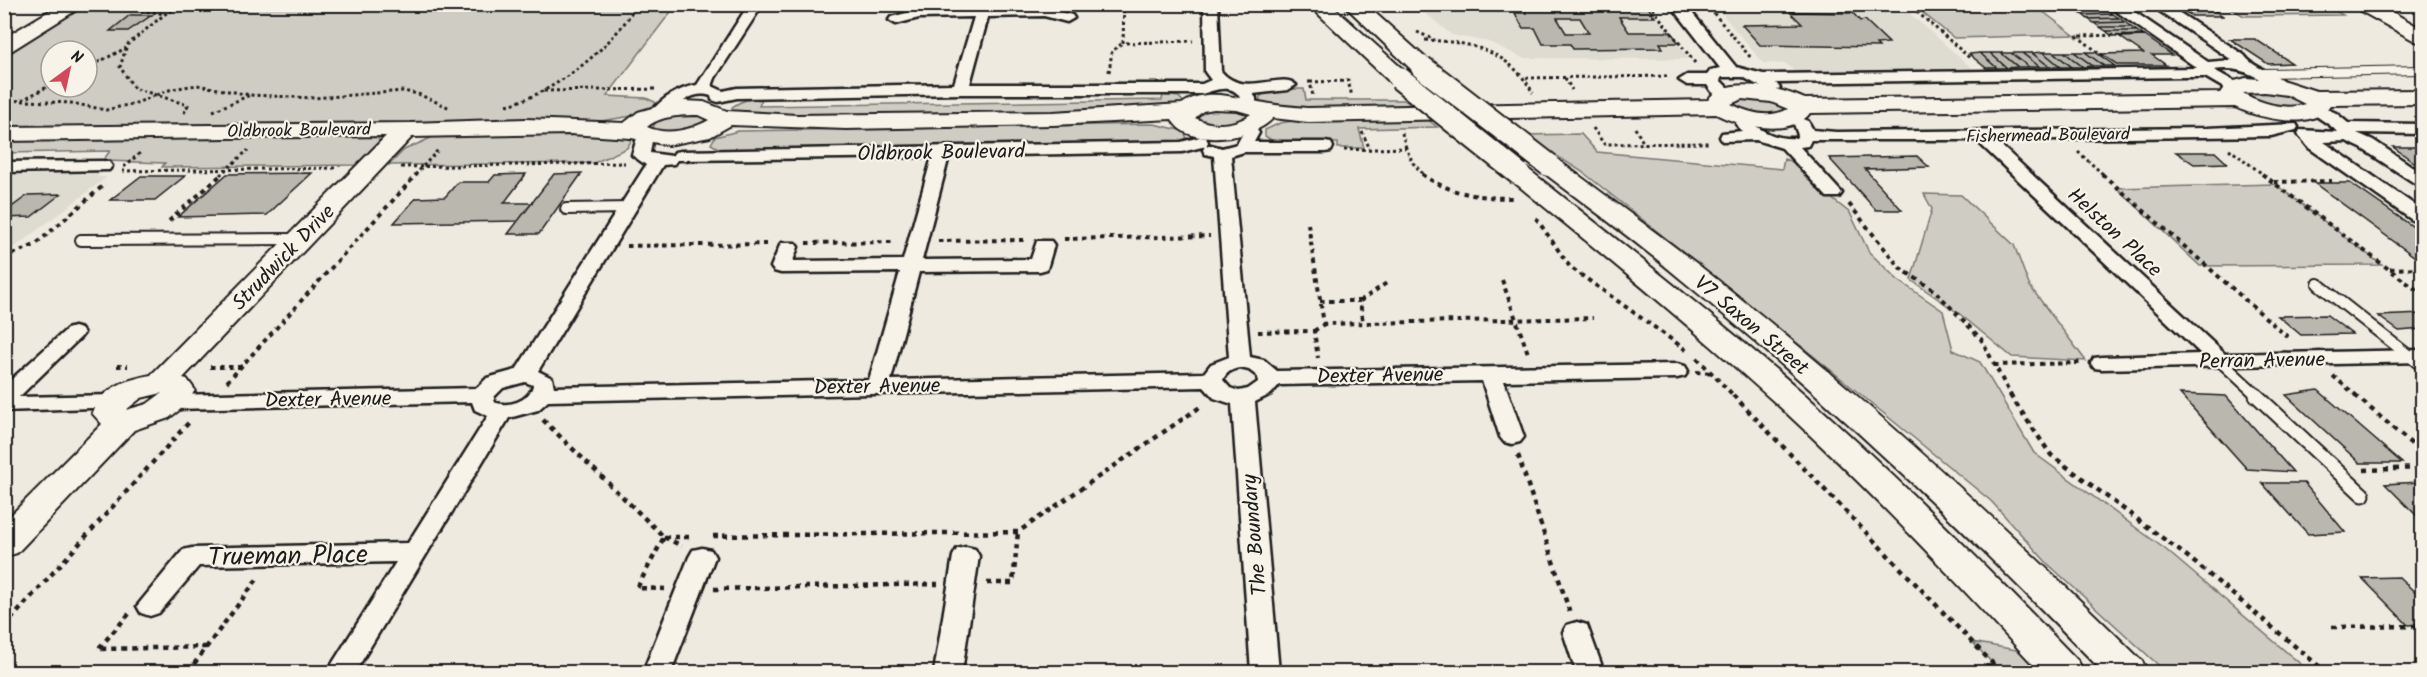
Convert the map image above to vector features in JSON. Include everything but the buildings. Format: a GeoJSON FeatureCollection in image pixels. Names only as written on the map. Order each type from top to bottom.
{"type":"FeatureCollection","features":[{"type":"Feature","properties":{"kind":"street"},"geometry":{"type":"LineString","coordinates":[[4,47],[76,4]]}},
{"type":"Feature","properties":{"kind":"street"},"geometry":{"type":"LineString","coordinates":[[703,89],[706,78],[756,4]]}},
{"type":"Feature","properties":{"kind":"street"},"geometry":{"type":"LineString","coordinates":[[1211,4],[1213,72],[1250,117],[1325,147]]}},
{"type":"Feature","properties":{"kind":"street","name":"V7 Saxon Street"},"geometry":{"type":"LineString","coordinates":[[1318,4],[1399,78],[1650,278],[1792,401],[1901,506],[2064,672]]}},
{"type":"Feature","properties":{"kind":"street","name":"V7 Saxon Street"},"geometry":{"type":"LineString","coordinates":[[1353,4],[1422,67],[1526,181],[1686,269],[1823,384],[1943,493],[2128,672]]}},
{"type":"Feature","properties":{"kind":"street"},"geometry":{"type":"LineString","coordinates":[[1677,4],[1730,70]]}},
{"type":"Feature","properties":{"kind":"street"},"geometry":{"type":"LineString","coordinates":[[2113,4],[2207,70],[2235,94]]}},
{"type":"Feature","properties":{"kind":"street"},"geometry":{"type":"LineString","coordinates":[[2156,4],[2239,58],[2246,67],[2262,73],[2284,89]]}},
{"type":"Feature","properties":{"kind":"street"},"geometry":{"type":"LineString","coordinates":[[2362,4],[2422,38]]}},
{"type":"Feature","properties":{"kind":"street"},"geometry":{"type":"LineString","coordinates":[[896,20],[918,14],[1044,12],[1067,18]]}},
{"type":"Feature","properties":{"kind":"street"},"geometry":{"type":"LineString","coordinates":[[961,89],[982,13]]}},
{"type":"Feature","properties":{"kind":"street","name":"Fishermead Boulevard"},"geometry":{"type":"LineString","coordinates":[[1408,121],[1506,112],[1584,111],[1720,94],[1756,92],[1769,87],[1991,76],[2207,70],[2214,64],[2246,67]]}},
{"type":"Feature","properties":{"kind":"street"},"geometry":{"type":"LineString","coordinates":[[1720,94],[1716,73],[1730,70],[1749,73],[1769,87]]}},
{"type":"Feature","properties":{"kind":"street"},"geometry":{"type":"LineString","coordinates":[[1687,80],[1720,94]]}},
{"type":"Feature","properties":{"kind":"street"},"geometry":{"type":"LineString","coordinates":[[1222,82],[1194,116],[1206,148],[1222,153]]}},
{"type":"Feature","properties":{"kind":"street"},"geometry":{"type":"LineString","coordinates":[[1240,362],[1236,332],[1231,236],[1222,153],[1250,117],[1288,85]]}},
{"type":"Feature","properties":{"kind":"street","name":"Fishermead Boulevard"},"geometry":{"type":"LineString","coordinates":[[2235,94],[2246,85],[2262,85],[2284,89],[2315,104],[2422,97]]}},
{"type":"Feature","properties":{"kind":"street","name":"Fishermead Boulevard"},"geometry":{"type":"LineString","coordinates":[[1769,87],[1800,119],[1981,136],[2207,133],[2290,127]]}},
{"type":"Feature","properties":{"kind":"street","name":"Oldbrook Boulevard"},"geometry":{"type":"LineString","coordinates":[[4,134],[382,129],[405,131],[459,119],[592,126],[649,117],[678,137],[712,118],[737,93],[961,89],[1107,88],[1194,116],[1214,131],[1250,117],[1308,115],[1408,121]]}},
{"type":"Feature","properties":{"kind":"street"},"geometry":{"type":"LineString","coordinates":[[524,375],[655,166],[641,154],[649,117],[677,96],[689,91],[703,89],[717,93],[712,118],[690,150],[681,156]]}},
{"type":"Feature","properties":{"kind":"street","name":"Fishermead Boulevard"},"geometry":{"type":"LineString","coordinates":[[1720,94],[1750,126],[1762,120],[2235,94],[2268,110],[2306,113],[2315,104]]}},
{"type":"Feature","properties":{"kind":"street"},"geometry":{"type":"LineString","coordinates":[[2315,104],[2346,132],[2422,180]]}},
{"type":"Feature","properties":{"kind":"street"},"geometry":{"type":"LineString","coordinates":[[2268,110],[2272,117],[2308,135],[2340,138],[2346,132],[2422,129]]}},
{"type":"Feature","properties":{"kind":"street","name":"Oldbrook Boulevard"},"geometry":{"type":"LineString","coordinates":[[712,118],[760,122],[1194,116]]}},
{"type":"Feature","properties":{"kind":"street","name":"Oldbrook Boulevard"},"geometry":{"type":"LineString","coordinates":[[655,166],[681,156],[1182,147],[1194,116]]}},
{"type":"Feature","properties":{"kind":"street"},"geometry":{"type":"LineString","coordinates":[[1728,137],[1750,126],[1772,142],[1788,145],[1802,142],[1800,119]]}},
{"type":"Feature","properties":{"kind":"street","name":"Strudwick Drive"},"geometry":{"type":"LineString","coordinates":[[167,392],[300,239],[405,131]]}},
{"type":"Feature","properties":{"kind":"street"},"geometry":{"type":"LineString","coordinates":[[2308,135],[2315,144],[2422,218]]}},
{"type":"Feature","properties":{"kind":"street","name":"Helston Place"},"geometry":{"type":"LineString","coordinates":[[1981,136],[2219,360]]}},
{"type":"Feature","properties":{"kind":"street"},"geometry":{"type":"LineString","coordinates":[[1788,145],[1833,193]]}},
{"type":"Feature","properties":{"kind":"street"},"geometry":{"type":"LineString","coordinates":[[879,385],[920,242],[942,152]]}},
{"type":"Feature","properties":{"kind":"street"},"geometry":{"type":"LineString","coordinates":[[4,167],[111,169]]}},
{"type":"Feature","properties":{"kind":"street"},"geometry":{"type":"LineString","coordinates":[[788,247],[781,267],[912,268],[1040,265],[1042,241]]}},
{"type":"Feature","properties":{"kind":"street"},"geometry":{"type":"LineString","coordinates":[[4,399],[74,333]]}},
{"type":"Feature","properties":{"kind":"street","name":"Perran Avenue"},"geometry":{"type":"LineString","coordinates":[[2102,363],[2312,359],[2418,360]]}},
{"type":"Feature","properties":{"kind":"street"},"geometry":{"type":"LineString","coordinates":[[1240,362],[1262,368],[1270,378],[1266,389],[1260,393],[1225,390],[1217,369],[1240,362]]}},
{"type":"Feature","properties":{"kind":"street","name":"Dexter Avenue"},"geometry":{"type":"LineString","coordinates":[[1270,378],[1677,371]]}},
{"type":"Feature","properties":{"kind":"street"},"geometry":{"type":"LineString","coordinates":[[1490,373],[1512,437]]}},
{"type":"Feature","properties":{"kind":"street"},"geometry":{"type":"LineString","coordinates":[[502,412],[487,409],[481,400],[487,389],[504,379],[524,375],[533,376],[544,383],[534,400]]}},
{"type":"Feature","properties":{"kind":"street","name":"Dexter Avenue"},"geometry":{"type":"LineString","coordinates":[[502,412],[534,400],[879,385],[1225,390]]}},
{"type":"Feature","properties":{"kind":"street","name":"The Boundary"},"geometry":{"type":"LineString","coordinates":[[1225,390],[1265,672]]}},
{"type":"Feature","properties":{"kind":"street"},"geometry":{"type":"LineString","coordinates":[[4,404],[157,412],[167,392]]}},
{"type":"Feature","properties":{"kind":"street","name":"Dexter Avenue"},"geometry":{"type":"LineString","coordinates":[[167,392],[208,401],[483,395]]}},
{"type":"Feature","properties":{"kind":"street"},"geometry":{"type":"LineString","coordinates":[[4,544],[119,411]]}},
{"type":"Feature","properties":{"kind":"street","name":"Trueman Place"},"geometry":{"type":"LineString","coordinates":[[341,672],[502,412]]}},
{"type":"Feature","properties":{"kind":"street"},"geometry":{"type":"LineString","coordinates":[[657,672],[690,589],[704,543]]}},
{"type":"Feature","properties":{"kind":"street","name":"Trueman Place"},"geometry":{"type":"LineString","coordinates":[[150,606],[192,557],[414,552]]}},
{"type":"Feature","properties":{"kind":"street"},"geometry":{"type":"LineString","coordinates":[[948,672],[966,556]]}},
{"type":"Feature","properties":{"kind":"street"},"geometry":{"type":"LineString","coordinates":[[1576,632],[1590,672]]}},
{"type":"Feature","properties":{"kind":"lane"},"geometry":{"type":"LineString","coordinates":[[2262,73],[2422,70]]}},
{"type":"Feature","properties":{"kind":"lane"},"geometry":{"type":"LineString","coordinates":[[566,208],[630,208]]}},
{"type":"Feature","properties":{"kind":"lane"},"geometry":{"type":"LineString","coordinates":[[81,240],[300,239]]}},
{"type":"Feature","properties":{"kind":"lane"},"geometry":{"type":"LineString","coordinates":[[2318,284],[2418,360]]}},
{"type":"Feature","properties":{"kind":"lane"},"geometry":{"type":"LineString","coordinates":[[2219,360],[2363,495]]}},
{"type":"Feature","properties":{"kind":"path"},"geometry":{"type":"LineString","coordinates":[[501,107],[531,98],[543,91],[602,47],[637,4]]}},
{"type":"Feature","properties":{"kind":"path"},"geometry":{"type":"LineString","coordinates":[[1124,4],[1124,42]]}},
{"type":"Feature","properties":{"kind":"path"},"geometry":{"type":"LineString","coordinates":[[1649,4],[1697,66]]}},
{"type":"Feature","properties":{"kind":"path"},"geometry":{"type":"LineString","coordinates":[[1706,4],[1756,63]]}},
{"type":"Feature","properties":{"kind":"path"},"geometry":{"type":"LineString","coordinates":[[1908,4],[1991,76]]}},
{"type":"Feature","properties":{"kind":"path"},"geometry":{"type":"LineString","coordinates":[[141,10],[165,14]]}},
{"type":"Feature","properties":{"kind":"path"},"geometry":{"type":"LineString","coordinates":[[2125,73],[2077,36],[2157,35]]}},
{"type":"Feature","properties":{"kind":"path"},"geometry":{"type":"LineString","coordinates":[[1423,39],[1458,43],[1492,52],[1526,78],[1534,96]]}},
{"type":"Feature","properties":{"kind":"path"},"geometry":{"type":"LineString","coordinates":[[1107,88],[1112,51],[1124,42],[1212,41]]}},
{"type":"Feature","properties":{"kind":"path"},"geometry":{"type":"LineString","coordinates":[[99,62],[126,48]]}},
{"type":"Feature","properties":{"kind":"path"},"geometry":{"type":"LineString","coordinates":[[1526,78],[1671,76]]}},
{"type":"Feature","properties":{"kind":"path"},"geometry":{"type":"LineString","coordinates":[[1565,78],[1604,144],[1709,143]]}},
{"type":"Feature","properties":{"kind":"path"},"geometry":{"type":"LineString","coordinates":[[1310,82],[1348,81],[1352,96]]}},
{"type":"Feature","properties":{"kind":"path"},"geometry":{"type":"LineString","coordinates":[[4,100],[71,103],[106,110],[197,85],[250,95],[314,98],[403,91],[418,94],[450,108],[459,119],[423,166],[4,627]]}},
{"type":"Feature","properties":{"kind":"path"},"geometry":{"type":"LineString","coordinates":[[21,100],[39,91]]}},
{"type":"Feature","properties":{"kind":"path"},"geometry":{"type":"LineString","coordinates":[[543,91],[649,117]]}},
{"type":"Feature","properties":{"kind":"path"},"geometry":{"type":"LineString","coordinates":[[208,114],[250,95]]}},
{"type":"Feature","properties":{"kind":"path"},"geometry":{"type":"LineString","coordinates":[[1408,121],[1406,148],[1409,159],[1422,175],[1441,186],[1498,199],[1526,181]]}},
{"type":"Feature","properties":{"kind":"path"},"geometry":{"type":"LineString","coordinates":[[148,240],[268,131]]}},
{"type":"Feature","properties":{"kind":"path"},"geometry":{"type":"LineString","coordinates":[[2207,133],[2422,294]]}},
{"type":"Feature","properties":{"kind":"path"},"geometry":{"type":"LineString","coordinates":[[2059,135],[2422,453]]}},
{"type":"Feature","properties":{"kind":"path"},"geometry":{"type":"LineString","coordinates":[[1325,147],[1326,150],[1406,148]]}},
{"type":"Feature","properties":{"kind":"path"},"geometry":{"type":"LineString","coordinates":[[111,169],[625,163],[655,166]]}},
{"type":"Feature","properties":{"kind":"path"},"geometry":{"type":"LineString","coordinates":[[2273,182],[2369,181]]}},
{"type":"Feature","properties":{"kind":"path"},"geometry":{"type":"LineString","coordinates":[[1833,193],[1845,200],[1900,268],[1935,291],[1981,339],[2016,406],[2051,455],[2188,557],[2326,672]]}},
{"type":"Feature","properties":{"kind":"path"},"geometry":{"type":"LineString","coordinates":[[1533,215],[1570,267],[1700,360],[2001,672]]}},
{"type":"Feature","properties":{"kind":"path"},"geometry":{"type":"LineString","coordinates":[[1308,224],[1323,324]]}},
{"type":"Feature","properties":{"kind":"path"},"geometry":{"type":"LineString","coordinates":[[604,246],[780,244],[788,247],[803,243],[1042,241],[1231,236]]}},
{"type":"Feature","properties":{"kind":"path"},"geometry":{"type":"LineString","coordinates":[[2389,268],[2422,268]]}},
{"type":"Feature","properties":{"kind":"path"},"geometry":{"type":"LineString","coordinates":[[1502,280],[1535,372]]}},
{"type":"Feature","properties":{"kind":"path"},"geometry":{"type":"LineString","coordinates":[[1320,301],[1360,301],[1388,282]]}},
{"type":"Feature","properties":{"kind":"path"},"geometry":{"type":"LineString","coordinates":[[1360,301],[1363,323]]}},
{"type":"Feature","properties":{"kind":"path"},"geometry":{"type":"LineString","coordinates":[[1236,332],[1314,331],[1323,324],[1593,318]]}},
{"type":"Feature","properties":{"kind":"path"},"geometry":{"type":"LineString","coordinates":[[1314,331],[1320,377]]}},
{"type":"Feature","properties":{"kind":"path"},"geometry":{"type":"LineString","coordinates":[[1994,365],[2102,363]]}},
{"type":"Feature","properties":{"kind":"path"},"geometry":{"type":"LineString","coordinates":[[534,400],[664,537],[704,543],[1018,532],[1225,390]]}},
{"type":"Feature","properties":{"kind":"path"},"geometry":{"type":"LineString","coordinates":[[1512,437],[1576,632]]}},
{"type":"Feature","properties":{"kind":"path"},"geometry":{"type":"LineString","coordinates":[[2337,470],[2422,468]]}},
{"type":"Feature","properties":{"kind":"path"},"geometry":{"type":"LineString","coordinates":[[664,537],[637,588],[1013,583],[1018,532]]}},
{"type":"Feature","properties":{"kind":"path"},"geometry":{"type":"LineString","coordinates":[[188,672],[274,555]]}},
{"type":"Feature","properties":{"kind":"path"},"geometry":{"type":"LineString","coordinates":[[150,606],[126,615],[98,650],[207,647]]}},
{"type":"Feature","properties":{"kind":"path"},"geometry":{"type":"LineString","coordinates":[[2332,627],[2422,626]]}},
{"type":"Feature","properties":{"kind":"shaded area"},"geometry":{"type":"Polygon","coordinates":[[[1790,4],[1900,5],[1974,70],[1795,72],[1787,64],[1763,63],[1717,8],[1790,4]]]}},
{"type":"Feature","properties":{"kind":"shaded area"},"geometry":{"type":"Polygon","coordinates":[[[86,5],[676,5],[607,96],[646,98],[655,102],[655,108],[644,114],[595,122],[5,130],[5,54],[86,5]]]}},
{"type":"Feature","properties":{"kind":"shaded area"},"geometry":{"type":"Polygon","coordinates":[[[1415,5],[1648,5],[1689,59],[1523,58],[1489,42],[1452,35],[1415,5]]]}},
{"type":"Feature","properties":{"kind":"shaded area"},"geometry":{"type":"Polygon","coordinates":[[[1913,5],[2034,5],[2074,35],[1954,38],[1913,5]]]}},
{"type":"Feature","properties":{"kind":"shaded area"},"geometry":{"type":"Polygon","coordinates":[[[2225,5],[2325,5],[2343,15],[2244,16],[2225,5]]]}},
{"type":"Feature","properties":{"kind":"shaded area"},"geometry":{"type":"Polygon","coordinates":[[[1304,89],[1306,100],[1404,100],[1417,109],[1290,110],[1260,103],[1260,97],[1265,92],[1304,89]]]}},
{"type":"Feature","properties":{"kind":"shaded area"},"geometry":{"type":"Polygon","coordinates":[[[2250,90],[2275,90],[2298,99],[2301,105],[2280,107],[2265,104],[2252,97],[2248,93],[2250,90]]]}},
{"type":"Feature","properties":{"kind":"shaded area"},"geometry":{"type":"Polygon","coordinates":[[[1163,95],[1179,97],[1185,104],[1162,112],[762,117],[733,111],[732,107],[743,101],[754,99],[762,99],[759,106],[1162,100],[1163,95]]]}},
{"type":"Feature","properties":{"kind":"shaded area"},"geometry":{"type":"Polygon","coordinates":[[[1749,95],[1784,106],[1785,110],[1782,113],[1761,116],[1736,107],[1735,100],[1749,95]]]}},
{"type":"Feature","properties":{"kind":"shaded area"},"geometry":{"type":"Polygon","coordinates":[[[1221,106],[1251,113],[1252,116],[1223,126],[1192,119],[1193,113],[1221,106]]]}},
{"type":"Feature","properties":{"kind":"shaded area"},"geometry":{"type":"Polygon","coordinates":[[[696,113],[720,121],[675,135],[652,129],[659,120],[664,118],[696,113]]]}},
{"type":"Feature","properties":{"kind":"shaded area"},"geometry":{"type":"Polygon","coordinates":[[[1427,119],[1437,127],[1359,129],[1364,148],[1338,148],[1338,143],[1281,143],[1265,136],[1265,130],[1280,123],[1292,121],[1427,119]]]}},
{"type":"Feature","properties":{"kind":"shaded area"},"geometry":{"type":"Polygon","coordinates":[[[1154,124],[1184,131],[1187,139],[1181,143],[725,152],[711,144],[715,137],[738,131],[1154,124]]]}},
{"type":"Feature","properties":{"kind":"shaded area"},"geometry":{"type":"Polygon","coordinates":[[[602,133],[624,135],[631,141],[627,148],[594,163],[389,165],[404,150],[433,137],[602,133]]]}},
{"type":"Feature","properties":{"kind":"shaded area"},"geometry":{"type":"Polygon","coordinates":[[[369,134],[377,136],[380,143],[358,165],[162,167],[165,163],[106,161],[104,159],[110,151],[5,153],[4,140],[369,134]]]}},
{"type":"Feature","properties":{"kind":"shaded area"},"geometry":{"type":"Polygon","coordinates":[[[1581,134],[1597,152],[1782,169],[1784,159],[1799,164],[1821,190],[1850,213],[1869,252],[1898,280],[1943,311],[1953,350],[1980,362],[2034,453],[2165,549],[2310,672],[2166,672],[2048,564],[1991,501],[1584,173],[1524,135],[1581,134]]]}},
{"type":"Feature","properties":{"kind":"shaded area"},"geometry":{"type":"Polygon","coordinates":[[[102,173],[97,177],[107,177],[15,247],[5,251],[5,175],[102,173]]]}},
{"type":"Feature","properties":{"kind":"shaded area"},"geometry":{"type":"Polygon","coordinates":[[[2275,184],[2382,265],[2200,266],[2117,188],[2275,184]]]}},
{"type":"Feature","properties":{"kind":"shaded area"},"geometry":{"type":"Polygon","coordinates":[[[1924,194],[1961,195],[2014,245],[2029,285],[2086,361],[2012,357],[1961,315],[1911,280],[1932,209],[1924,194]]]}},
{"type":"Feature","properties":{"kind":"shaded area"},"geometry":{"type":"Polygon","coordinates":[[[1972,642],[2049,656],[2064,672],[2001,672],[1972,642]]]}}]}
